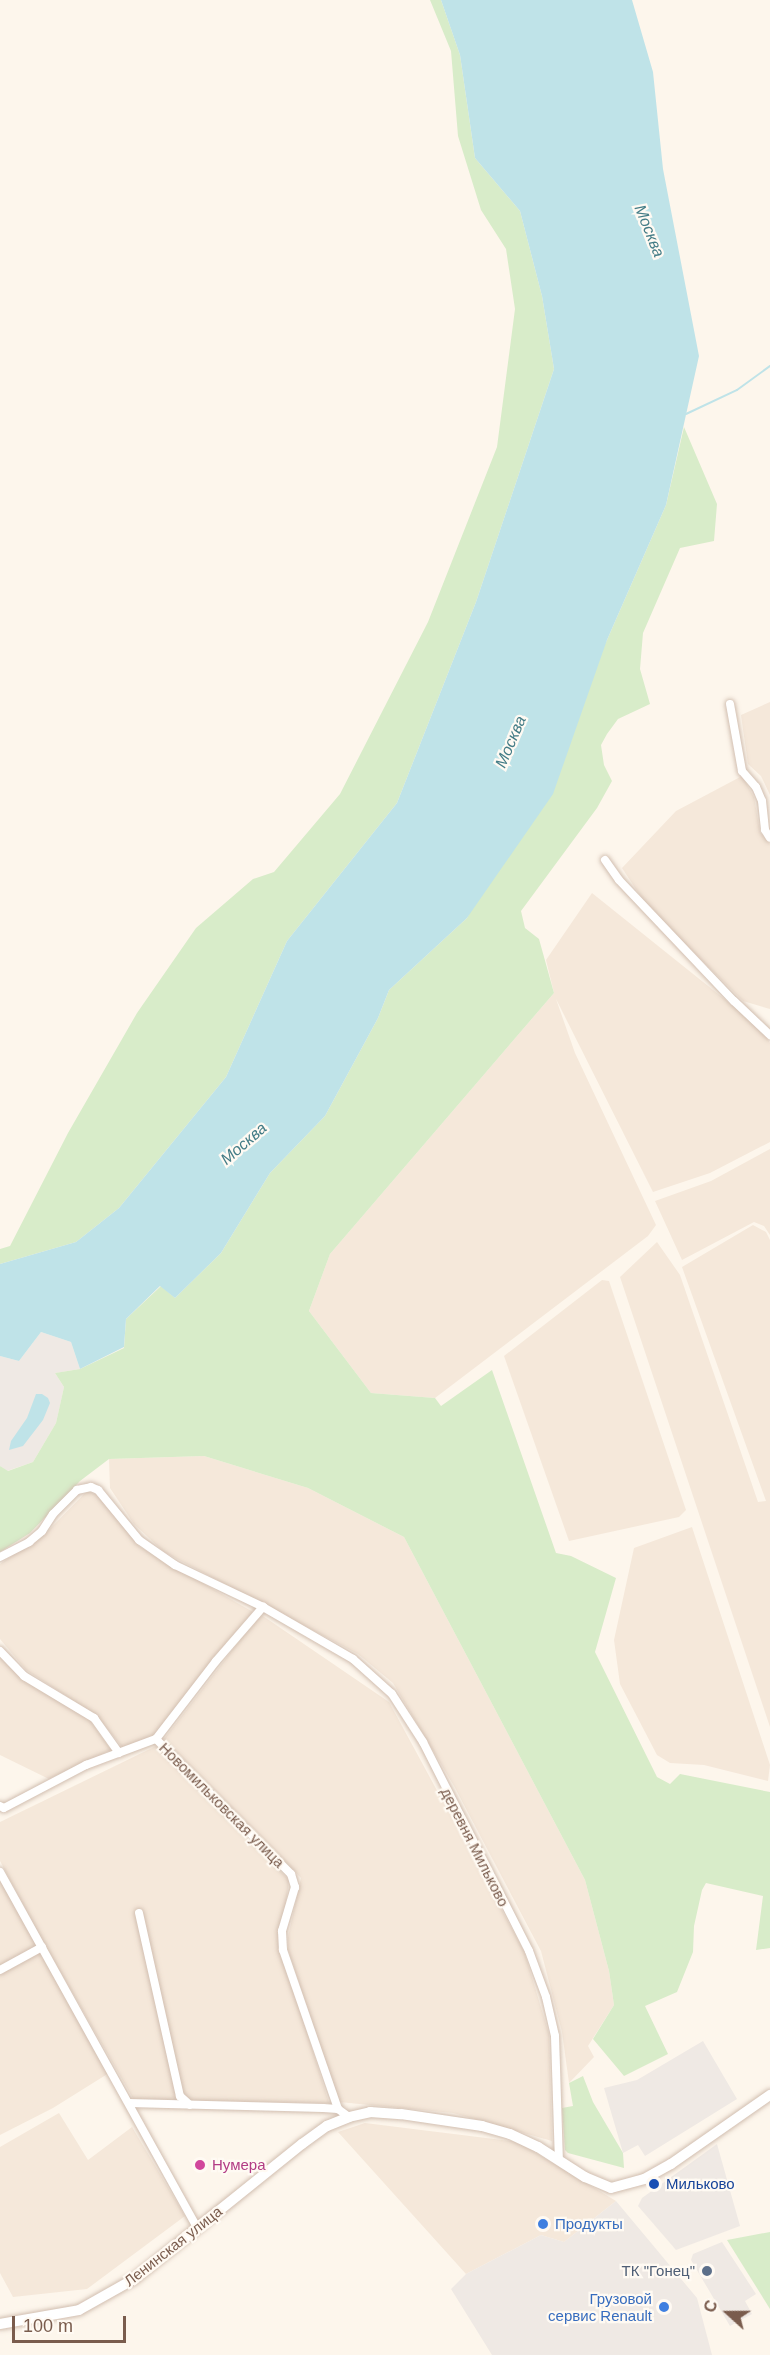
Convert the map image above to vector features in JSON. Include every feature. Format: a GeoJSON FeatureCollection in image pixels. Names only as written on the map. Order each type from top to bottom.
{"type":"FeatureCollection","features":[{"type":"Feature","properties":{"kind":"street"},"geometry":{"type":"LineString","coordinates":[[730,704],[742,771],[756,787],[762,801],[765,830],[770,838]]}},
{"type":"Feature","properties":{"kind":"street"},"geometry":{"type":"LineString","coordinates":[[605,860],[620,880],[770,1035]]}},
{"type":"Feature","properties":{"kind":"street","name":"деревня Мильково"},"geometry":{"type":"LineString","coordinates":[[0,1557],[30,1542],[77,1490],[92,1487],[98,1490],[139,1540],[175,1565],[263,1607],[353,1659],[392,1694],[423,1742],[529,1951],[546,1997],[555,2036],[559,2160]]}},
{"type":"Feature","properties":{"kind":"street"},"geometry":{"type":"LineString","coordinates":[[1,1808],[86,1765],[156,1739],[216,1661],[263,1607]]}},
{"type":"Feature","properties":{"kind":"street"},"geometry":{"type":"LineString","coordinates":[[0,1651],[33,1682],[94,1718],[119,1753]]}},
{"type":"Feature","properties":{"kind":"street","name":"Новомильковская улица"},"geometry":{"type":"LineString","coordinates":[[156,1739],[291,1874],[295,1887],[282,1931],[284,1950],[338,2109]]}},
{"type":"Feature","properties":{"kind":"street"},"geometry":{"type":"LineString","coordinates":[[0,1872],[197,2227]]}},
{"type":"Feature","properties":{"kind":"street"},"geometry":{"type":"LineString","coordinates":[[139,1913],[180,2096],[189,2105],[196,2106]]}},
{"type":"Feature","properties":{"kind":"street"},"geometry":{"type":"LineString","coordinates":[[0,1970],[42,1947]]}},
{"type":"Feature","properties":{"kind":"street","name":"Ленинская улица"},"geometry":{"type":"LineString","coordinates":[[0,2324],[80,2310],[134,2280],[197,2227],[327,2126],[349,2117],[370,2112],[401,2114],[482,2126],[510,2134],[604,2186],[619,2187],[636,2182],[671,2164],[770,2095]]}},
{"type":"Feature","properties":{"kind":"street"},"geometry":{"type":"LineString","coordinates":[[129,2103],[338,2109],[349,2117]]}},
{"type":"Feature","properties":{"kind":"shaded area"},"geometry":{"type":"Polygon","coordinates":[[[770,702],[770,795],[761,776],[748,764],[741,715],[770,702]]]}},
{"type":"Feature","properties":{"kind":"shaded area"},"geometry":{"type":"Polygon","coordinates":[[[742,776],[754,797],[760,832],[770,844],[770,1009],[743,1001],[647,906],[622,868],[676,811],[742,776]]]}},
{"type":"Feature","properties":{"kind":"shaded area"},"geometry":{"type":"Polygon","coordinates":[[[592,893],[763,1030],[770,1043],[770,1142],[710,1173],[653,1192],[556,999],[575,1053],[656,1225],[648,1236],[435,1398],[371,1393],[309,1311],[330,1254],[554,993],[546,960],[592,893]]]}},
{"type":"Feature","properties":{"kind":"shaded area"},"geometry":{"type":"Polygon","coordinates":[[[770,1149],[770,1235],[764,1226],[754,1222],[682,1260],[655,1201],[711,1181],[770,1149]]]}},
{"type":"Feature","properties":{"kind":"shaded area"},"geometry":{"type":"Polygon","coordinates":[[[753,1225],[766,1232],[770,1240],[770,1727],[620,1277],[657,1242],[680,1275],[758,1502],[766,1501],[682,1267],[753,1225]]]}},
{"type":"Feature","properties":{"kind":"shaded area"},"geometry":{"type":"Polygon","coordinates":[[[602,1280],[609,1281],[686,1510],[679,1517],[569,1541],[504,1356],[602,1280]]]}},
{"type":"Feature","properties":{"kind":"shaded area"},"geometry":{"type":"Polygon","coordinates":[[[41,1332],[71,1342],[80,1369],[55,1373],[64,1387],[56,1423],[33,1462],[7,1471],[0,1466],[0,1356],[19,1361],[41,1332]]]}},
{"type":"Feature","properties":{"kind":"shaded area"},"geometry":{"type":"Polygon","coordinates":[[[204,1456],[308,1488],[404,1537],[585,1880],[609,1971],[614,2005],[588,2046],[594,2057],[569,2083],[562,2032],[541,1951],[454,1786],[393,1683],[358,1654],[164,1552],[134,1524],[110,1488],[109,1459],[204,1456]]]}},
{"type":"Feature","properties":{"kind":"shaded area"},"geometry":{"type":"Polygon","coordinates":[[[87,1491],[97,1495],[140,1547],[253,1612],[155,1736],[123,1748],[96,1715],[26,1670],[0,1639],[0,1564],[46,1533],[87,1491]]]}},
{"type":"Feature","properties":{"kind":"shaded area"},"geometry":{"type":"Polygon","coordinates":[[[692,1527],[770,1765],[768,1781],[704,1765],[670,1763],[657,1755],[620,1684],[614,1640],[634,1548],[692,1527]]]}},
{"type":"Feature","properties":{"kind":"shaded area"},"geometry":{"type":"Polygon","coordinates":[[[260,1614],[389,1702],[524,1951],[549,2034],[552,2141],[453,2113],[339,2102],[288,1950],[288,1937],[301,1878],[164,1739],[260,1614]]]}},
{"type":"Feature","properties":{"kind":"shaded area"},"geometry":{"type":"Polygon","coordinates":[[[0,1651],[25,1681],[89,1719],[111,1750],[49,1779],[0,1755],[0,1651]]]}},
{"type":"Feature","properties":{"kind":"shaded area"},"geometry":{"type":"Polygon","coordinates":[[[156,1746],[289,1880],[280,1946],[329,2103],[134,2100],[0,1861],[0,1822],[156,1746]]]}},
{"type":"Feature","properties":{"kind":"shaded area"},"geometry":{"type":"Polygon","coordinates":[[[0,1878],[38,1946],[0,1968],[0,1878]]]}},
{"type":"Feature","properties":{"kind":"shaded area"},"geometry":{"type":"Polygon","coordinates":[[[40,1951],[109,2073],[53,2108],[0,2135],[0,1974],[40,1951]]]}},
{"type":"Feature","properties":{"kind":"shaded area"},"geometry":{"type":"Polygon","coordinates":[[[703,2041],[737,2099],[645,2156],[638,2145],[623,2153],[604,2088],[637,2080],[703,2041]]]}},
{"type":"Feature","properties":{"kind":"shaded area"},"geometry":{"type":"Polygon","coordinates":[[[59,2113],[88,2160],[132,2127],[185,2216],[87,2289],[13,2297],[0,2273],[0,2147],[59,2113]]]}},
{"type":"Feature","properties":{"kind":"shaded area"},"geometry":{"type":"Polygon","coordinates":[[[365,2123],[518,2142],[616,2201],[564,2242],[541,2235],[466,2274],[338,2132],[365,2123]]]}},
{"type":"Feature","properties":{"kind":"shaded area"},"geometry":{"type":"Polygon","coordinates":[[[717,2144],[740,2226],[676,2250],[638,2206],[642,2198],[717,2144]]]}},
{"type":"Feature","properties":{"kind":"shaded area"},"geometry":{"type":"Polygon","coordinates":[[[616,2201],[697,2298],[712,2355],[492,2355],[451,2289],[466,2274],[541,2235],[564,2242],[616,2201]]]}},
{"type":"Feature","properties":{"kind":"shaded area"},"geometry":{"type":"Polygon","coordinates":[[[722,2242],[756,2294],[745,2301],[752,2314],[730,2326],[691,2260],[693,2254],[722,2242]]]}},
{"type":"Feature","properties":{"kind":"green space"},"geometry":{"type":"Polygon","coordinates":[[[430,0],[441,0],[460,55],[475,158],[520,211],[542,296],[554,369],[476,602],[397,803],[287,941],[226,1077],[119,1208],[76,1242],[0,1264],[0,1249],[10,1246],[68,1133],[137,1013],[196,928],[253,879],[274,872],[340,794],[428,622],[497,447],[515,309],[506,249],[481,210],[458,136],[451,51],[430,0]]]}},
{"type":"Feature","properties":{"kind":"green space"},"geometry":{"type":"Polygon","coordinates":[[[684,427],[717,504],[714,541],[680,548],[643,633],[640,669],[650,704],[618,719],[607,734],[601,745],[604,765],[612,781],[597,808],[521,911],[525,928],[539,939],[554,993],[330,1254],[309,1311],[371,1393],[435,1398],[441,1406],[492,1370],[556,1553],[571,1556],[616,1578],[595,1652],[657,1777],[670,1784],[680,1774],[770,1792],[770,1948],[756,1950],[763,1896],[706,1883],[702,1890],[694,1926],[693,1952],[677,1992],[645,2006],[668,2054],[624,2076],[593,2039],[614,2005],[609,1971],[585,1880],[404,1537],[308,1488],[204,1456],[109,1459],[80,1481],[30,1533],[0,1552],[0,1466],[8,1471],[33,1462],[56,1423],[64,1387],[55,1373],[80,1369],[124,1348],[126,1319],[161,1286],[175,1298],[221,1253],[270,1173],[325,1116],[378,1018],[389,990],[467,918],[607,640],[666,505],[684,427]]]}},
{"type":"Feature","properties":{"kind":"green space"},"geometry":{"type":"Polygon","coordinates":[[[583,2076],[593,2102],[623,2153],[624,2168],[568,2153],[565,2150],[562,2108],[573,2106],[569,2083],[583,2076]]]}},
{"type":"Feature","properties":{"kind":"green space"},"geometry":{"type":"Polygon","coordinates":[[[770,2232],[770,2309],[727,2240],[770,2232]]]}},
{"type":"Feature","properties":{"kind":"water","name":"Москва"},"geometry":{"type":"Polygon","coordinates":[[[441,0],[632,0],[653,72],[663,169],[699,356],[666,505],[607,640],[553,794],[467,918],[389,990],[378,1018],[325,1116],[270,1173],[221,1253],[175,1298],[160,1286],[126,1319],[124,1347],[80,1369],[71,1342],[41,1332],[19,1361],[0,1356],[0,1264],[76,1242],[119,1208],[226,1077],[287,941],[397,803],[476,602],[554,369],[542,296],[520,211],[475,158],[460,55],[441,0]]]}},
{"type":"Feature","properties":{"kind":"water"},"geometry":{"type":"Polygon","coordinates":[[[36,1394],[42,1394],[48,1398],[50,1403],[43,1420],[23,1446],[9,1450],[11,1441],[27,1418],[36,1394]]]}},
{"type":"Feature","properties":{"kind":"waterway"},"geometry":{"type":"LineString","coordinates":[[686,414],[737,390],[770,366]]}},
{"type":"Feature","properties":{"kind":"place","name":"Нумера"},"geometry":{"type":"Point","coordinates":[200,2165]}},
{"type":"Feature","properties":{"kind":"place","name":"Мильково"},"geometry":{"type":"Point","coordinates":[654,2184]}},
{"type":"Feature","properties":{"kind":"place","name":"Продукты"},"geometry":{"type":"Point","coordinates":[543,2224]}},
{"type":"Feature","properties":{"kind":"place","name":"ТК \"Гонец\""},"geometry":{"type":"Point","coordinates":[707,2271]}},
{"type":"Feature","properties":{"kind":"place","name":"Грузовой сервис Renault"},"geometry":{"type":"Point","coordinates":[664,2307]}}]}
